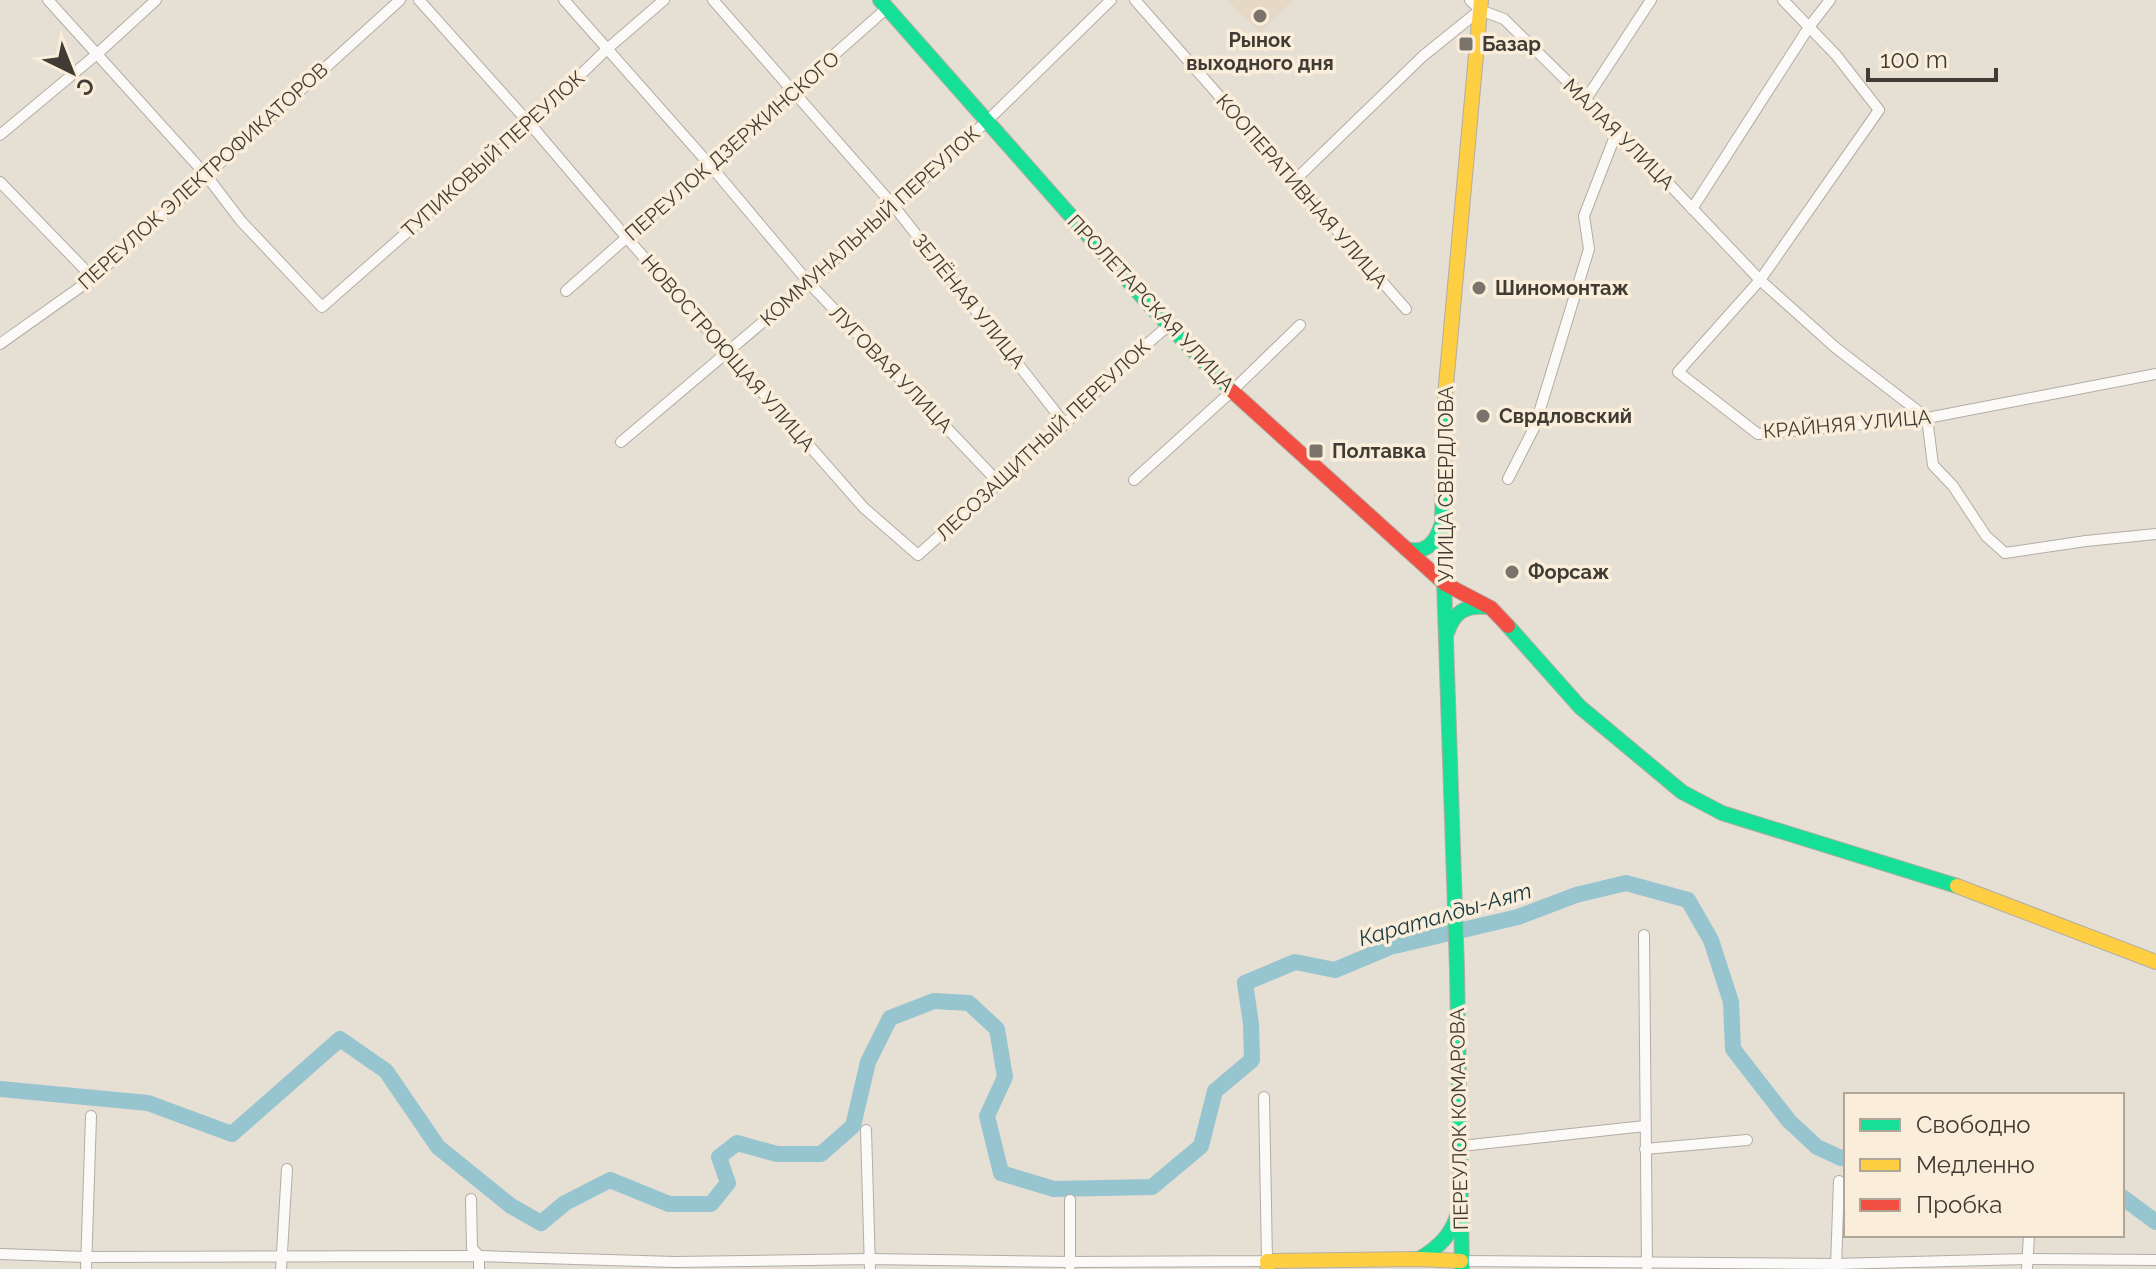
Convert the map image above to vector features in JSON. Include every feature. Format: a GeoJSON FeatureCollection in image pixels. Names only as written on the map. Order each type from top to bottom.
{"type":"FeatureCollection","features":[{"type":"Feature","properties":{"kind":"street"},"geometry":{"type":"LineString","coordinates":[[48,0],[206,175]]}},
{"type":"Feature","properties":{"kind":"street"},"geometry":{"type":"LineString","coordinates":[[0,135],[156,0]]}},
{"type":"Feature","properties":{"kind":"street","name":"ПЕРЕУЛОК ЭЛЕКТРОФИКАТОРОВ"},"geometry":{"type":"LineString","coordinates":[[0,344],[93,278],[400,0]]}},
{"type":"Feature","properties":{"kind":"street","name":"НОВОСТРОЮЩАЯ УЛИЦА"},"geometry":{"type":"LineString","coordinates":[[419,0],[864,508],[918,555]]}},
{"type":"Feature","properties":{"kind":"street","name":"ЛУГОВАЯ УЛИЦА"},"geometry":{"type":"LineString","coordinates":[[564,0],[809,283],[999,483]]}},
{"type":"Feature","properties":{"kind":"street","name":"ТУПИКОВЫЙ ПЕРЕУЛОК"},"geometry":{"type":"LineString","coordinates":[[206,175],[241,221],[322,307],[530,124],[607,49],[664,0]]}},
{"type":"Feature","properties":{"kind":"street","name":"ЗЕЛЁНАЯ УЛИЦА"},"geometry":{"type":"LineString","coordinates":[[713,0],[893,205],[1065,424]]}},
{"type":"Feature","properties":{"kind":"street","name":"КОММУНАЛЬНЫЙ ПЕРЕУЛОК"},"geometry":{"type":"LineString","coordinates":[[621,442],[809,283],[986,122],[1111,0]]}},
{"type":"Feature","properties":{"kind":"street","name":"КООПЕРАТИВНАЯ УЛИЦА"},"geometry":{"type":"LineString","coordinates":[[1135,0],[1406,309]]}},
{"type":"Feature","properties":{"kind":"street"},"geometry":{"type":"LineString","coordinates":[[1586,99],[1651,0]]}},
{"type":"Feature","properties":{"kind":"street"},"geometry":{"type":"LineString","coordinates":[[1760,280],[1879,110],[1836,55],[1783,0]]}},
{"type":"Feature","properties":{"kind":"street"},"geometry":{"type":"LineString","coordinates":[[1692,209],[1809,27],[1830,0]]}},
{"type":"Feature","properties":{"kind":"street","name":"ПЕРЕУЛОК ДЗЕРЖИНСКОГО"},"geometry":{"type":"LineString","coordinates":[[566,291],[888,3]]}},
{"type":"Feature","properties":{"kind":"street","name":"ПРОЛЕТАРСКАЯ УЛИЦА"},"geometry":{"type":"LineString","coordinates":[[888,3],[986,122],[1232,391],[1445,584],[1491,608]]}},
{"type":"Feature","properties":{"kind":"street"},"geometry":{"type":"LineString","coordinates":[[1294,181],[1477,3]]}},
{"type":"Feature","properties":{"kind":"street","name":"МАЛАЯ УЛИЦА"},"geometry":{"type":"LineString","coordinates":[[1477,3],[1504,19],[1586,99],[1760,280],[1836,348],[1927,418]]}},
{"type":"Feature","properties":{"kind":"street","name":"УЛИЦА СВЕРДЛОВА"},"geometry":{"type":"LineString","coordinates":[[1457,969],[1442,521],[1445,391],[1477,3]]}},
{"type":"Feature","properties":{"kind":"street"},"geometry":{"type":"LineString","coordinates":[[1508,479],[1535,426],[1589,249],[1584,216],[1617,131]]}},
{"type":"Feature","properties":{"kind":"street"},"geometry":{"type":"LineString","coordinates":[[0,182],[93,278]]}},
{"type":"Feature","properties":{"kind":"street","name":"КРАЙНЯЯ УЛИЦА"},"geometry":{"type":"LineString","coordinates":[[1760,280],[1678,372],[1758,434],[1927,418],[2156,374]]}},
{"type":"Feature","properties":{"kind":"street","name":"ЛЕСОЗАЩИТНЫЙ ПЕРЕУЛОК"},"geometry":{"type":"LineString","coordinates":[[918,555],[1065,424],[1116,371],[1169,325]]}},
{"type":"Feature","properties":{"kind":"street"},"geometry":{"type":"LineString","coordinates":[[1134,480],[1300,325]]}},
{"type":"Feature","properties":{"kind":"street"},"geometry":{"type":"LineString","coordinates":[[1927,418],[1933,465],[1953,486],[1986,536],[2005,553],[2156,534]]}},
{"type":"Feature","properties":{"kind":"street"},"geometry":{"type":"LineString","coordinates":[[1406,549],[1415,552],[1432,546],[1439,537],[1442,521]]}},
{"type":"Feature","properties":{"kind":"street"},"geometry":{"type":"LineString","coordinates":[[1446,638],[1455,614],[1465,607],[1491,608],[1580,707],[1682,792],[1722,813],[1954,885],[2156,962]]}},
{"type":"Feature","properties":{"kind":"street"},"geometry":{"type":"LineString","coordinates":[[1644,935],[1647,1266]]}},
{"type":"Feature","properties":{"kind":"street","name":"ПЕРЕУЛОК КОМАРОВА"},"geometry":{"type":"LineString","coordinates":[[1457,969],[1462,1265]]}},
{"type":"Feature","properties":{"kind":"street"},"geometry":{"type":"LineString","coordinates":[[1264,1097],[1268,1265]]}},
{"type":"Feature","properties":{"kind":"street"},"geometry":{"type":"LineString","coordinates":[[86,1263],[91,1116]]}},
{"type":"Feature","properties":{"kind":"street"},"geometry":{"type":"LineString","coordinates":[[1461,1146],[1645,1126]]}},
{"type":"Feature","properties":{"kind":"street"},"geometry":{"type":"LineString","coordinates":[[866,1130],[870,1264]]}},
{"type":"Feature","properties":{"kind":"street"},"geometry":{"type":"LineString","coordinates":[[1645,1149],[1747,1140]]}},
{"type":"Feature","properties":{"kind":"street"},"geometry":{"type":"LineString","coordinates":[[281,1269],[287,1169]]}},
{"type":"Feature","properties":{"kind":"street"},"geometry":{"type":"LineString","coordinates":[[1836,1266],[1839,1181]]}},
{"type":"Feature","properties":{"kind":"street"},"geometry":{"type":"LineString","coordinates":[[471,1199],[472,1248],[479,1256],[479,1269]]}},
{"type":"Feature","properties":{"kind":"street"},"geometry":{"type":"LineString","coordinates":[[1070,1200],[1070,1266]]}},
{"type":"Feature","properties":{"kind":"street"},"geometry":{"type":"LineString","coordinates":[[1419,1259],[1446,1240],[1460,1210]]}},
{"type":"Feature","properties":{"kind":"street"},"geometry":{"type":"LineString","coordinates":[[2027,1264],[2029,1237]]}},
{"type":"Feature","properties":{"kind":"street"},"geometry":{"type":"LineString","coordinates":[[0,1254],[86,1263],[281,1255],[479,1256],[675,1265],[1268,1265],[1419,1259],[1462,1265],[1836,1266],[2156,1260]]}},
{"type":"Feature","properties":{"kind":"shaded area","name":"Рынок выходного дня"},"geometry":{"type":"Polygon","coordinates":[[[1227,0],[1293,0],[1260,33],[1227,0]]]}},
{"type":"Feature","properties":{"kind":"waterway","name":"Караталды-Аят"},"geometry":{"type":"LineString","coordinates":[[0,1089],[148,1103],[232,1134],[340,1039],[386,1071],[438,1147],[511,1206],[541,1223],[565,1203],[610,1180],[669,1204],[711,1204],[728,1183],[719,1157],[737,1143],[777,1154],[821,1154],[853,1126],[868,1062],[890,1018],[934,1001],[969,1003],[997,1029],[1005,1077],[987,1116],[1001,1173],[1054,1189],[1152,1187],[1201,1146],[1215,1091],[1252,1060],[1245,983],[1295,962],[1335,970],[1390,947],[1518,917],[1576,895],[1626,883],[1688,900],[1711,940],[1731,1002],[1733,1049],[1789,1121],[1817,1147],[1844,1157]]}},
{"type":"Feature","properties":{"kind":"waterway","name":"Караталды-Аят"},"geometry":{"type":"LineString","coordinates":[[2124,1198],[2156,1222]]}},
{"type":"Feature","properties":{"kind":"traffic: fast"},"geometry":{"type":"LineString","coordinates":[[880,0],[1153,309],[1232,391]]}},
{"type":"Feature","properties":{"kind":"traffic: fast"},"geometry":{"type":"LineString","coordinates":[[1445,396],[1442,521],[1457,969],[1462,1269]]}},
{"type":"Feature","properties":{"kind":"traffic: fast"},"geometry":{"type":"LineString","coordinates":[[1406,549],[1424,549],[1436,538],[1441,526]]}},
{"type":"Feature","properties":{"kind":"traffic: fast"},"geometry":{"type":"LineString","coordinates":[[1447,633],[1461,611],[1487,607]]}},
{"type":"Feature","properties":{"kind":"traffic: fast"},"geometry":{"type":"LineString","coordinates":[[1508,626],[1580,707],[1682,792],[1722,813],[1957,886]]}},
{"type":"Feature","properties":{"kind":"traffic: fast"},"geometry":{"type":"LineString","coordinates":[[1419,1259],[1445,1239],[1459,1210]]}},
{"type":"Feature","properties":{"kind":"traffic: slow"},"geometry":{"type":"LineString","coordinates":[[1445,396],[1481,0]]}},
{"type":"Feature","properties":{"kind":"traffic: slow"},"geometry":{"type":"LineString","coordinates":[[1957,886],[2156,962]]}},
{"type":"Feature","properties":{"kind":"traffic: slow"},"geometry":{"type":"LineString","coordinates":[[1268,1269],[1267,1261],[1461,1261]]}},
{"type":"Feature","properties":{"kind":"traffic: jam"},"geometry":{"type":"LineString","coordinates":[[1232,391],[1445,584],[1491,608],[1508,626]]}},
{"type":"Feature","properties":{"kind":"place","name":"Рынок выходного дня"},"geometry":{"type":"Point","coordinates":[1260,16]}},
{"type":"Feature","properties":{"kind":"place","name":"Базар"},"geometry":{"type":"Point","coordinates":[1466,44]}},
{"type":"Feature","properties":{"kind":"place","name":"Шиномонтаж"},"geometry":{"type":"Point","coordinates":[1479,288]}},
{"type":"Feature","properties":{"kind":"place","name":"Сврдловский"},"geometry":{"type":"Point","coordinates":[1483,416]}},
{"type":"Feature","properties":{"kind":"place","name":"Полтавка"},"geometry":{"type":"Point","coordinates":[1316,451]}},
{"type":"Feature","properties":{"kind":"place","name":"Форсаж"},"geometry":{"type":"Point","coordinates":[1512,572]}}]}
